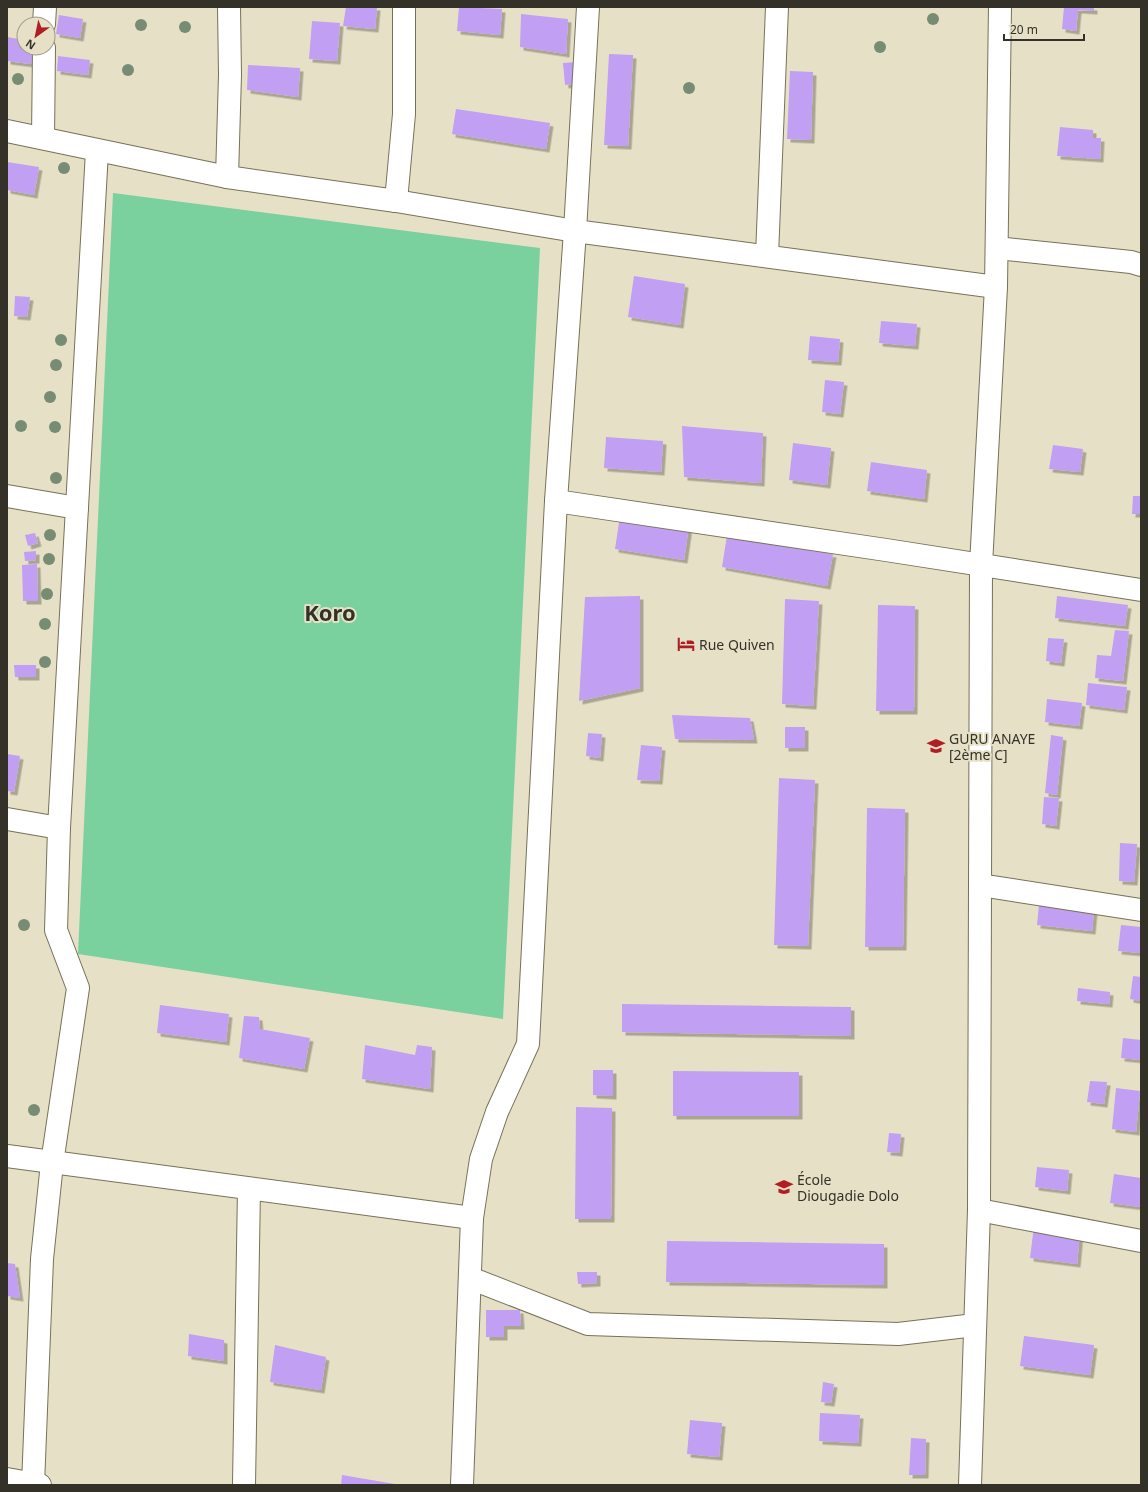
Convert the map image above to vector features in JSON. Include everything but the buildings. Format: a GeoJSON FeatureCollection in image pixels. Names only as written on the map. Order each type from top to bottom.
{"type":"FeatureCollection","features":[{"type":"Feature","properties":{"kind":"street"},"geometry":{"type":"LineString","coordinates":[[227,177],[230,7]]}},
{"type":"Feature","properties":{"kind":"street"},"geometry":{"type":"LineString","coordinates":[[396,201],[404,114],[404,7]]}},
{"type":"Feature","properties":{"kind":"street"},"geometry":{"type":"LineString","coordinates":[[462,1485],[472,1218],[481,1159],[497,1112],[528,1044],[556,501],[575,231],[588,7]]}},
{"type":"Feature","properties":{"kind":"street"},"geometry":{"type":"LineString","coordinates":[[767,256],[777,7]]}},
{"type":"Feature","properties":{"kind":"street"},"geometry":{"type":"LineString","coordinates":[[970,1485],[979,1210],[981,565],[996,287],[1000,7]]}},
{"type":"Feature","properties":{"kind":"street"},"geometry":{"type":"LineString","coordinates":[[43,138],[44,56]]}},
{"type":"Feature","properties":{"kind":"street"},"geometry":{"type":"LineString","coordinates":[[7,131],[227,177],[396,201],[575,231],[996,287]]}},
{"type":"Feature","properties":{"kind":"street"},"geometry":{"type":"LineString","coordinates":[[7,1479],[36,1485],[42,1259],[52,1163],[78,988],[56,930],[59,828],[97,151]]}},
{"type":"Feature","properties":{"kind":"street"},"geometry":{"type":"LineString","coordinates":[[997,248],[1141,265]]}},
{"type":"Feature","properties":{"kind":"street"},"geometry":{"type":"LineString","coordinates":[[7,496],[77,508]]}},
{"type":"Feature","properties":{"kind":"street"},"geometry":{"type":"LineString","coordinates":[[556,501],[1141,590]]}},
{"type":"Feature","properties":{"kind":"street"},"geometry":{"type":"LineString","coordinates":[[7,819],[59,828]]}},
{"type":"Feature","properties":{"kind":"street"},"geometry":{"type":"LineString","coordinates":[[980,885],[1141,910]]}},
{"type":"Feature","properties":{"kind":"street"},"geometry":{"type":"LineString","coordinates":[[7,1156],[472,1218]]}},
{"type":"Feature","properties":{"kind":"street"},"geometry":{"type":"LineString","coordinates":[[244,1485],[249,1189]]}},
{"type":"Feature","properties":{"kind":"street"},"geometry":{"type":"LineString","coordinates":[[979,1210],[1141,1241]]}},
{"type":"Feature","properties":{"kind":"street"},"geometry":{"type":"LineString","coordinates":[[470,1278],[588,1324],[898,1334],[975,1326]]}},
{"type":"Feature","properties":{"kind":"green space"},"geometry":{"type":"Polygon","coordinates":[[[113,193],[540,248],[503,1019],[78,954],[113,193]]]}},
{"type":"Feature","properties":{"kind":"place","name":"Rue Quiven"},"geometry":{"type":"Point","coordinates":[686,644]}},
{"type":"Feature","properties":{"kind":"place","name":"GURU ANAYE [2ème C]"},"geometry":{"type":"Point","coordinates":[936,746]}},
{"type":"Feature","properties":{"kind":"place","name":"École Diougadie Dolo"},"geometry":{"type":"Point","coordinates":[784,1187]}},
{"type":"Feature","properties":{"kind":"district","name":"Koro"},"geometry":{"type":"Point","coordinates":[330,612]}}]}
